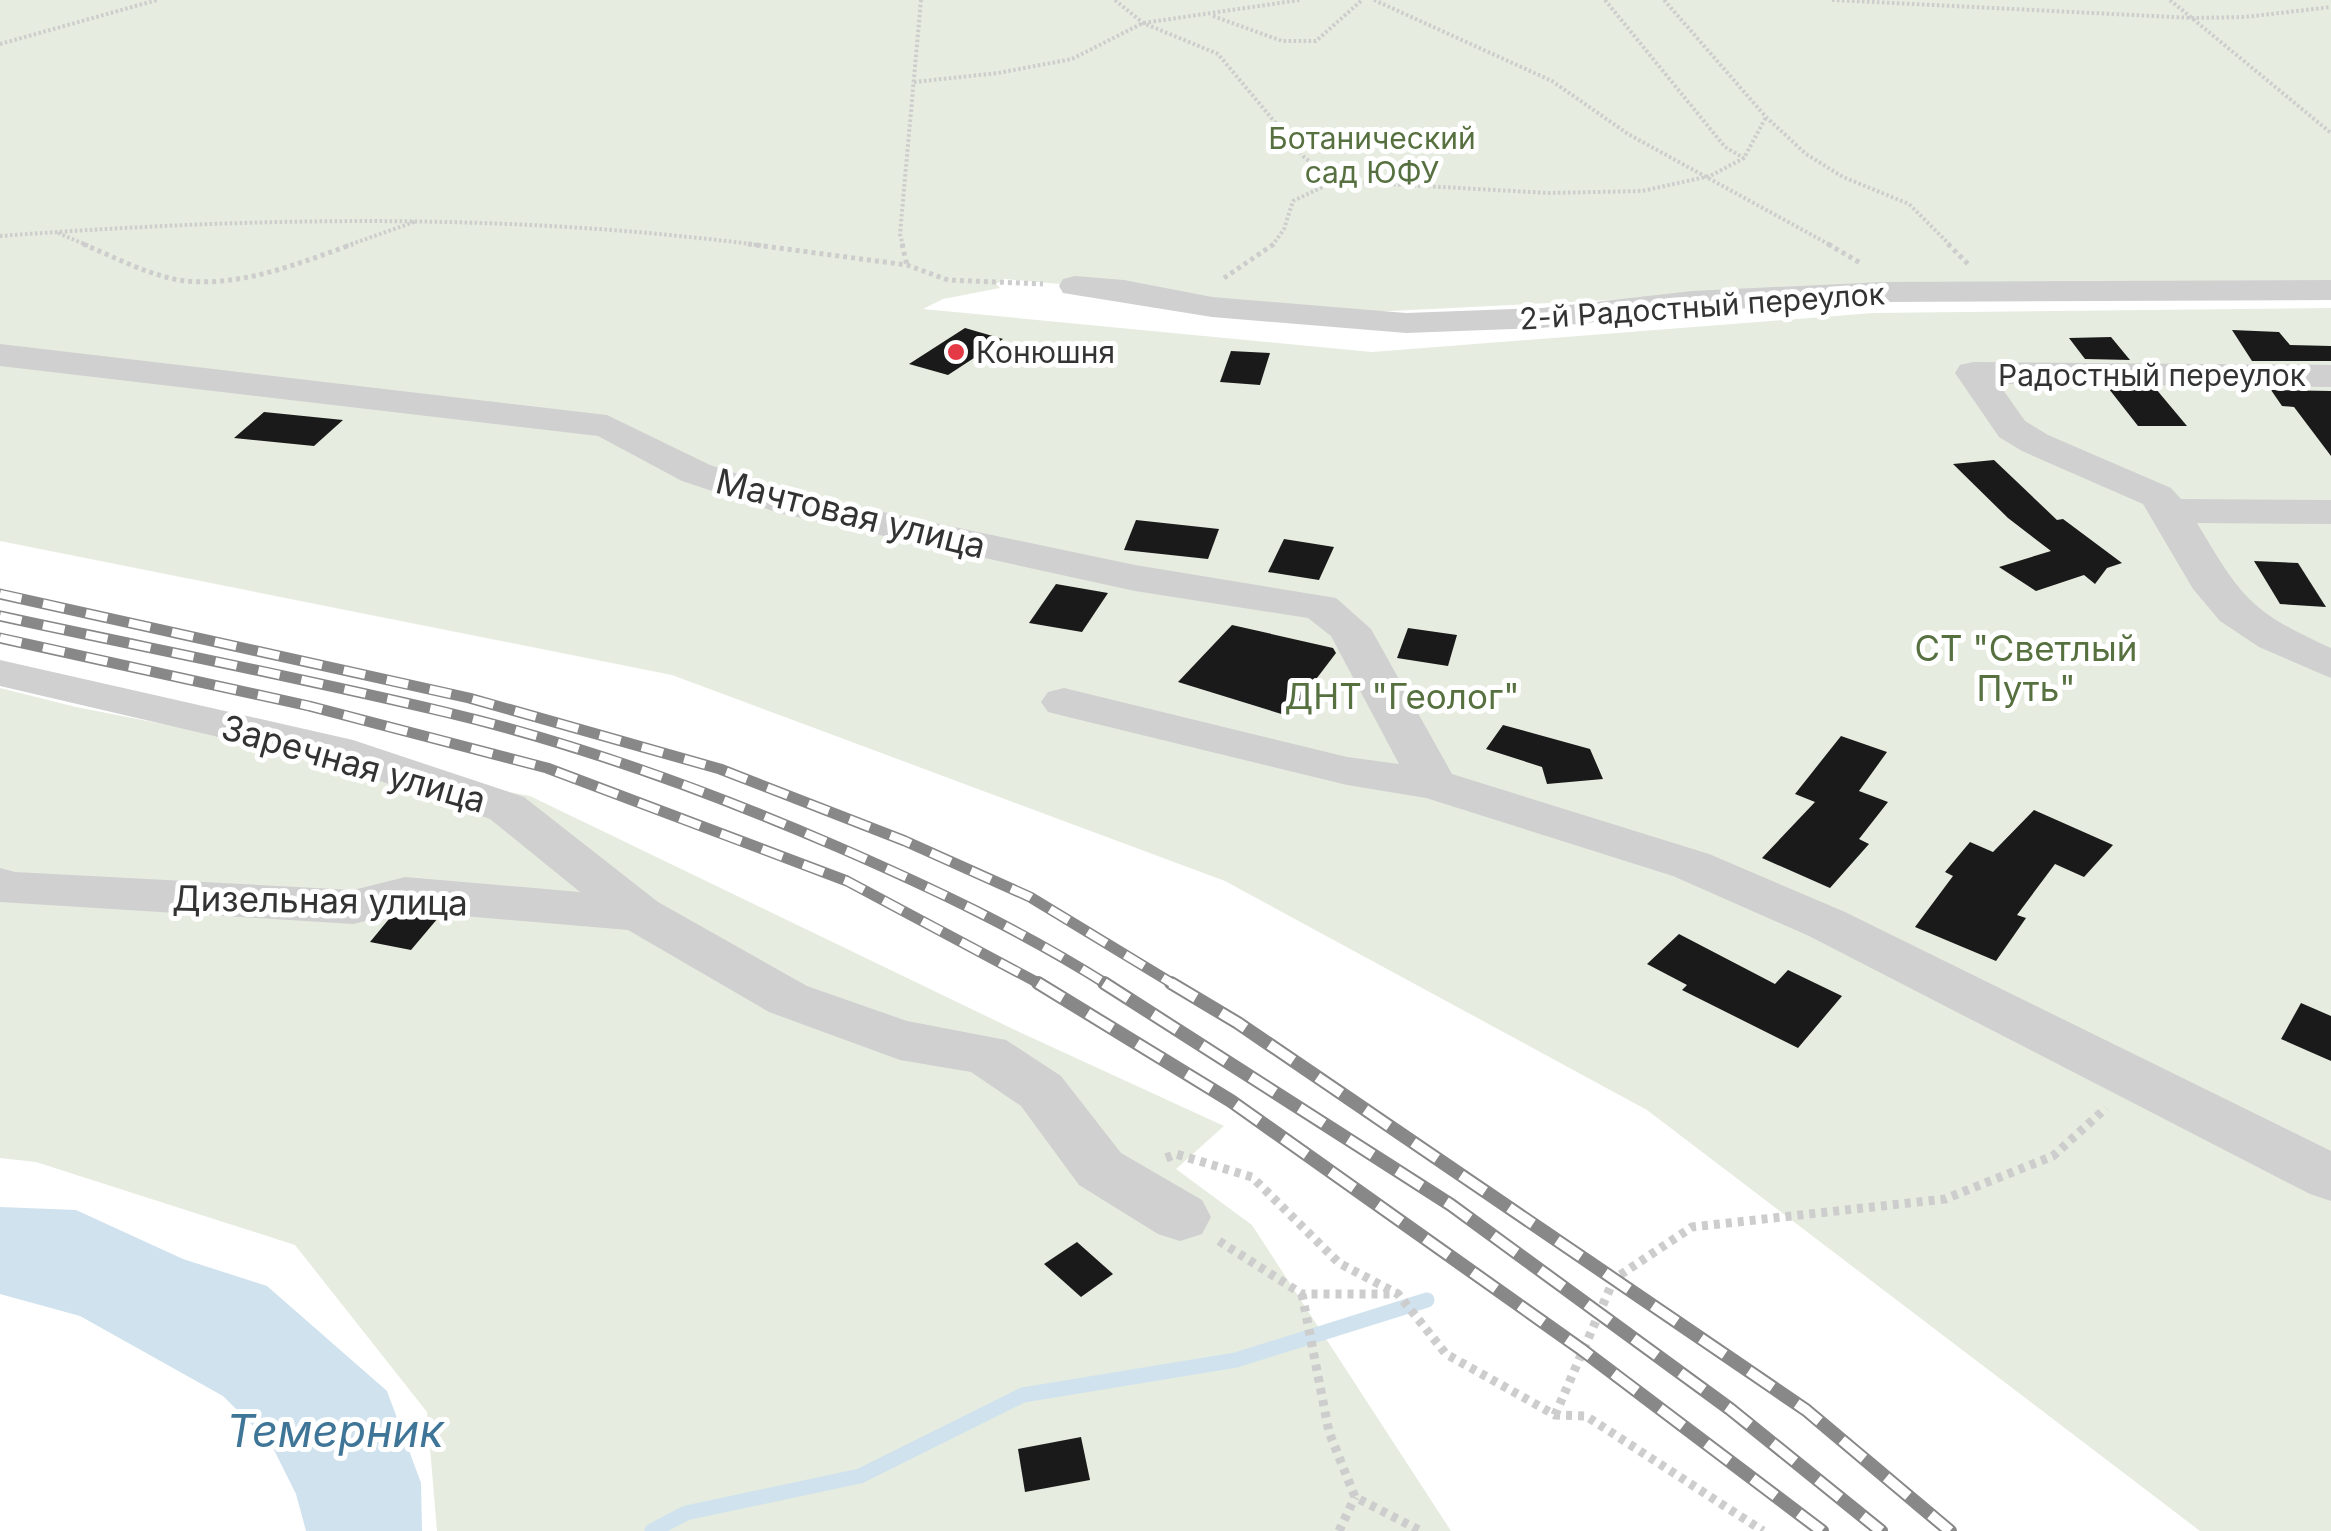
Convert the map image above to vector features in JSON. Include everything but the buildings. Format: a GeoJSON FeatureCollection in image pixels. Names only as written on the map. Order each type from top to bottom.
{"type":"FeatureCollection","features":[{"type":"Feature","properties":{"kind":"street","name":"2-й Радостный переулок"},"geometry":{"type":"LineString","coordinates":[[1075,286],[1311,317],[1406,323],[1542,318],[1692,301],[1883,292],[2331,290]]}},
{"type":"Feature","properties":{"kind":"street","name":"Мачтовая улица"},"geometry":{"type":"LineString","coordinates":[[0,355],[606,426],[696,473],[793,505],[1135,578],[1321,607],[1349,629],[1434,784]]}},
{"type":"Feature","properties":{"kind":"street","name":"Радостный переулок"},"geometry":{"type":"LineString","coordinates":[[2172,511],[2157,496],[2012,429],[1974,373],[2331,376]]}},
{"type":"Feature","properties":{"kind":"street"},"geometry":{"type":"LineString","coordinates":[[2172,511],[2331,512]]}},
{"type":"Feature","properties":{"kind":"street"},"geometry":{"type":"LineString","coordinates":[[2172,511],[2223,600],[2250,623],[2331,665]]}},
{"type":"Feature","properties":{"kind":"street","name":"Заречная улица"},"geometry":{"type":"LineString","coordinates":[[0,673],[336,750],[508,808],[640,914],[788,999],[900,1040],[986,1054],[1041,1090],[1100,1170],[1180,1217]]}},
{"type":"Feature","properties":{"kind":"street"},"geometry":{"type":"LineString","coordinates":[[1064,702],[1347,771],[1434,784],[1691,865],[1827,924],[2331,1178]]}},
{"type":"Feature","properties":{"kind":"street","name":"Дизельная улица"},"geometry":{"type":"LineString","coordinates":[[0,885],[13,890],[353,906],[404,894],[640,914]]}},
{"type":"Feature","properties":{"kind":"path"},"geometry":{"type":"LineString","coordinates":[[0,44],[158,0]]}},
{"type":"Feature","properties":{"kind":"path"},"geometry":{"type":"LineString","coordinates":[[907,266],[900,234],[920,0]]}},
{"type":"Feature","properties":{"kind":"path"},"geometry":{"type":"LineString","coordinates":[[1115,0],[1143,23],[1218,54],[1304,157],[1335,181]]}},
{"type":"Feature","properties":{"kind":"path"},"geometry":{"type":"LineString","coordinates":[[914,82],[998,73],[1072,59],[1143,23],[1300,0]]}},
{"type":"Feature","properties":{"kind":"path"},"geometry":{"type":"LineString","coordinates":[[1207,15],[1297,43],[1316,41],[1362,0]]}},
{"type":"Feature","properties":{"kind":"path"},"geometry":{"type":"LineString","coordinates":[[1374,0],[1552,81],[1628,134],[1710,176],[1872,270],[1883,292]]}},
{"type":"Feature","properties":{"kind":"path"},"geometry":{"type":"LineString","coordinates":[[1606,0],[1725,147],[1744,158]]}},
{"type":"Feature","properties":{"kind":"path"},"geometry":{"type":"LineString","coordinates":[[1664,0],[1766,117],[1806,154],[1843,177],[1909,204],[1972,269]]}},
{"type":"Feature","properties":{"kind":"path"},"geometry":{"type":"LineString","coordinates":[[1832,0],[2193,18],[2244,18],[2331,6]]}},
{"type":"Feature","properties":{"kind":"path"},"geometry":{"type":"LineString","coordinates":[[2170,0],[2331,133]]}},
{"type":"Feature","properties":{"kind":"path"},"geometry":{"type":"LineString","coordinates":[[1184,301],[1257,259],[1287,232],[1293,201],[1335,181],[1437,190],[1642,191],[1710,176],[1744,158],[1766,117]]}},
{"type":"Feature","properties":{"kind":"path"},"geometry":{"type":"LineString","coordinates":[[0,236],[301,218],[423,219],[712,239],[907,266],[948,280],[1075,286]]}},
{"type":"Feature","properties":{"kind":"path"},"geometry":{"type":"LineString","coordinates":[[56,232],[176,279],[210,283],[259,273],[423,219]]}},
{"type":"Feature","properties":{"kind":"path"},"geometry":{"type":"LineString","coordinates":[[1555,1416],[1614,1279],[1692,1227],[1944,1198],[2053,1156],[2136,1080]]}},
{"type":"Feature","properties":{"kind":"path"},"geometry":{"type":"LineString","coordinates":[[1110,1175],[1176,1154],[1252,1177],[1339,1263],[1398,1294],[1446,1354],[1555,1416],[1586,1416],[1763,1531]]}},
{"type":"Feature","properties":{"kind":"path"},"geometry":{"type":"LineString","coordinates":[[1180,1217],[1302,1294],[1398,1294]]}},
{"type":"Feature","properties":{"kind":"path"},"geometry":{"type":"LineString","coordinates":[[1302,1294],[1330,1432],[1356,1497],[1421,1531]]}},
{"type":"Feature","properties":{"kind":"path"},"geometry":{"type":"LineString","coordinates":[[1339,1531],[1356,1497]]}},
{"type":"Feature","properties":{"kind":"green space"},"geometry":{"type":"Polygon","coordinates":[[[0,0],[2331,0],[2331,285],[1854,288],[1370,312],[1004,279],[996,284],[1000,288],[943,299],[923,309],[1372,352],[1873,313],[2331,308],[2331,1531],[2200,1531],[1647,1110],[1225,881],[672,675],[0,541],[0,0]]]}},
{"type":"Feature","properties":{"kind":"green space"},"geometry":{"type":"Polygon","coordinates":[[[0,688],[76,707],[530,796],[1013,1029],[1224,1126],[1176,1169],[1252,1225],[1451,1531],[437,1531],[427,1412],[295,1245],[36,1162],[0,1158],[0,688]]]}},
{"type":"Feature","properties":{"kind":"water","name":"Темерник"},"geometry":{"type":"Polygon","coordinates":[[[0,1207],[76,1210],[183,1259],[267,1286],[387,1391],[421,1483],[422,1531],[306,1531],[296,1494],[271,1444],[223,1396],[80,1316],[0,1294],[0,1207]]]}},
{"type":"Feature","properties":{"kind":"waterway"},"geometry":{"type":"LineString","coordinates":[[652,1531],[686,1513],[860,1476],[1023,1395],[1236,1360],[1427,1300]]}},
{"type":"Feature","properties":{"kind":"railway"},"geometry":{"type":"LineString","coordinates":[[0,594],[469,698],[720,769],[905,841],[1030,897],[1175,985]]}},
{"type":"Feature","properties":{"kind":"railway"},"geometry":{"type":"LineString","coordinates":[[0,616],[445,712],[595,754],[742,807],[873,862],[1009,928],[1108,985]]}},
{"type":"Feature","properties":{"kind":"railway"},"geometry":{"type":"LineString","coordinates":[[0,638],[309,706],[547,768],[847,881],[1042,985]]}},
{"type":"Feature","properties":{"kind":"railway"},"geometry":{"type":"LineString","coordinates":[[1038,983],[1231,1101],[1581,1349],[1822,1531]]}},
{"type":"Feature","properties":{"kind":"railway"},"geometry":{"type":"LineString","coordinates":[[1104,983],[1451,1205],[1730,1409],[1881,1531]]}},
{"type":"Feature","properties":{"kind":"railway"},"geometry":{"type":"LineString","coordinates":[[1171,983],[1238,1023],[1806,1410],[1950,1531]]}},
{"type":"Feature","properties":{"kind":"place","name":"Конюшня"},"geometry":{"type":"Point","coordinates":[956,352]}},
{"type":"Feature","properties":{"kind":"park label","name":"Ботанический сад ЮФУ"},"geometry":{"type":"Point","coordinates":[1372,155]}},
{"type":"Feature","properties":{"kind":"park label","name":"СТ \"Светлый Путь\""},"geometry":{"type":"Point","coordinates":[2026,668]}},
{"type":"Feature","properties":{"kind":"park label","name":"ДНТ \"Геолог\""},"geometry":{"type":"Point","coordinates":[1402,696]}}]}
